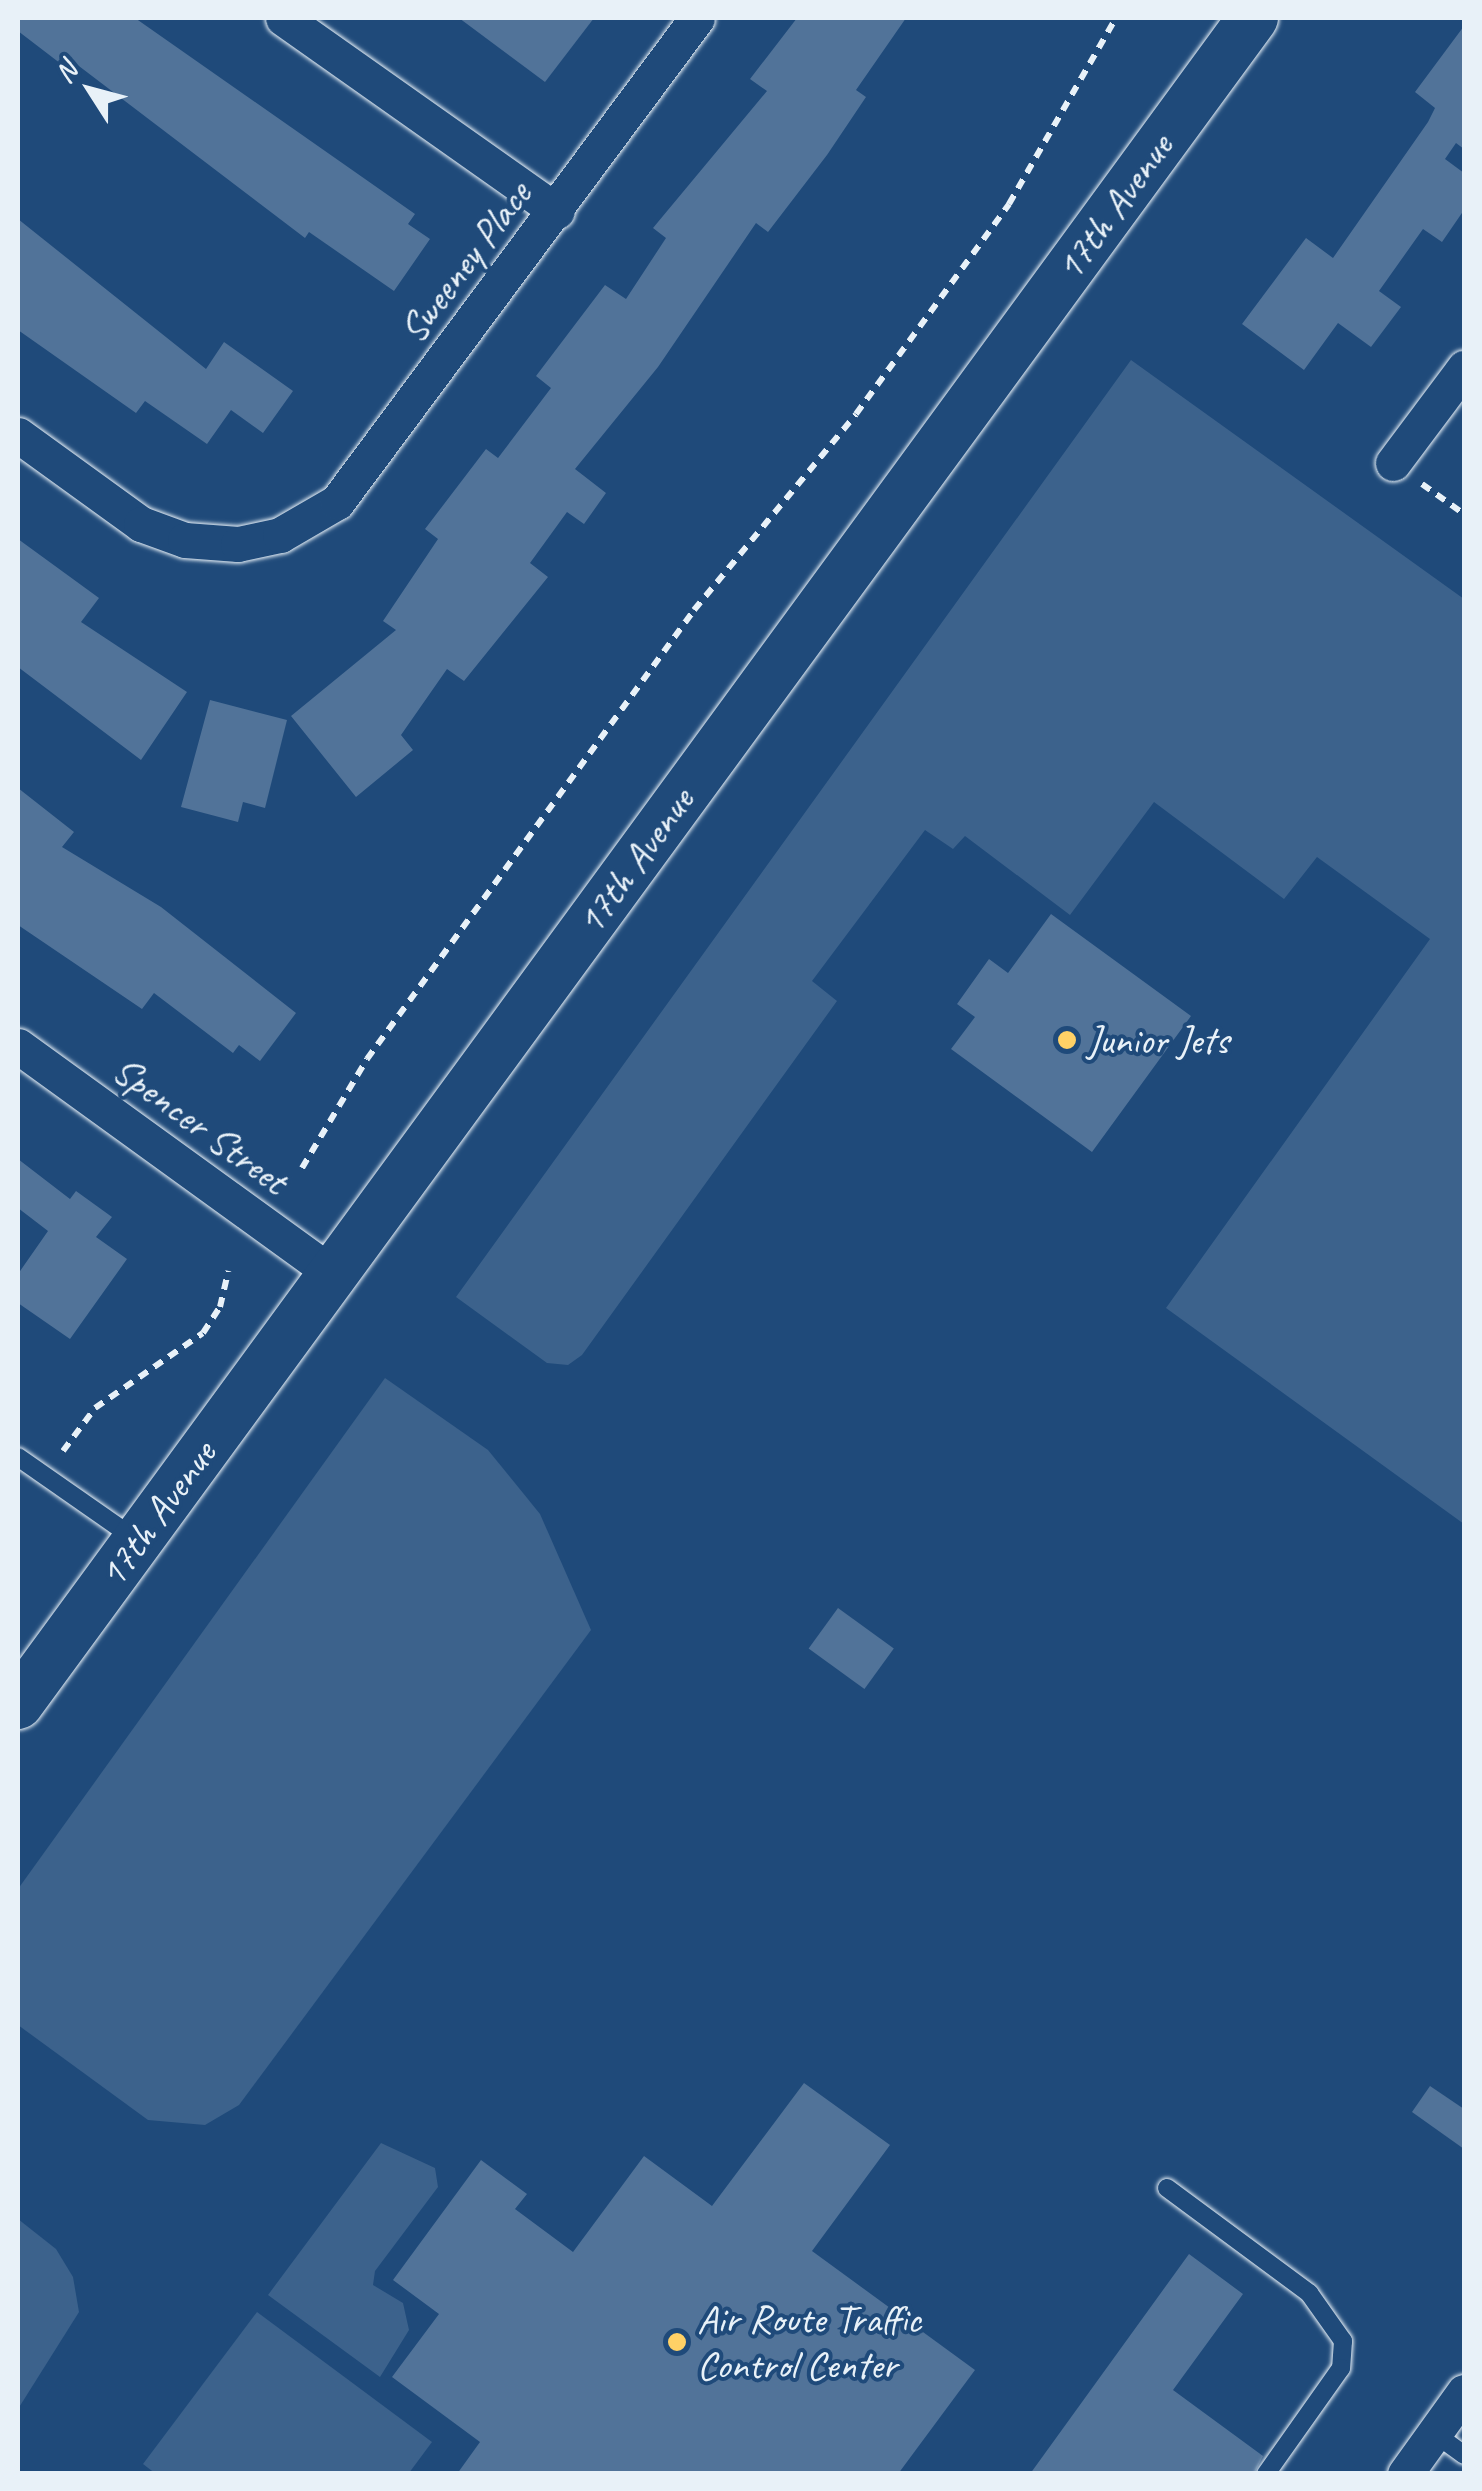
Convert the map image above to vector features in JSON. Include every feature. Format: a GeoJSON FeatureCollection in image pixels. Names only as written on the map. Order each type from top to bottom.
{"type":"FeatureCollection","features":[{"type":"Feature","properties":{"kind":"main road","name":"17th Avenue"},"geometry":{"type":"LineString","coordinates":[[18,1704],[1253,18]]}},
{"type":"Feature","properties":{"kind":"street"},"geometry":{"type":"LineString","coordinates":[[284,18],[557,211]]}},
{"type":"Feature","properties":{"kind":"street","name":"Sweeney Place"},"geometry":{"type":"LineString","coordinates":[[18,435],[141,524],[185,540],[238,544],[280,535],[337,502],[697,18]]}},
{"type":"Feature","properties":{"kind":"street"},"geometry":{"type":"LineString","coordinates":[[1393,463],[1464,368]]}},
{"type":"Feature","properties":{"kind":"street","name":"Spencer Street"},"geometry":{"type":"LineString","coordinates":[[18,1046],[333,1274]]}},
{"type":"Feature","properties":{"kind":"street"},"geometry":{"type":"LineString","coordinates":[[1405,2474],[1464,2392]]}},
{"type":"Feature","properties":{"kind":"lane"},"geometry":{"type":"LineString","coordinates":[[18,1457],[137,1540]]}},
{"type":"Feature","properties":{"kind":"lane"},"geometry":{"type":"LineString","coordinates":[[1167,2188],[1309,2293],[1343,2341],[1340,2368],[1266,2474]]}},
{"type":"Feature","properties":{"kind":"lane"},"geometry":{"type":"LineString","coordinates":[[1434,2433],[1464,2455]]}},
{"type":"Feature","properties":{"kind":"path"},"geometry":{"type":"LineString","coordinates":[[302,1168],[367,1059],[682,626],[856,414],[1010,204],[1116,18]]}},
{"type":"Feature","properties":{"kind":"path"},"geometry":{"type":"LineString","coordinates":[[1393,463],[1464,514]]}},
{"type":"Feature","properties":{"kind":"path"},"geometry":{"type":"LineString","coordinates":[[62,1451],[96,1408],[203,1333],[220,1307],[228,1271]]}},
{"type":"Feature","properties":{"kind":"shaded area"},"geometry":{"type":"Polygon","coordinates":[[[1131,360],[1464,599],[1464,1524],[1166,1308],[1430,939],[1317,857],[1284,899],[1154,802],[1070,915],[965,836],[953,849],[925,830],[812,981],[837,1001],[582,1355],[568,1365],[547,1363],[456,1297],[1131,360]]]}},
{"type":"Feature","properties":{"kind":"shaded area"},"geometry":{"type":"Polygon","coordinates":[[[385,1378],[488,1450],[540,1514],[591,1630],[239,2105],[205,2125],[148,2120],[18,2025],[18,1889],[385,1378]]]}},
{"type":"Feature","properties":{"kind":"shaded area"},"geometry":{"type":"Polygon","coordinates":[[[381,2143],[435,2168],[438,2187],[375,2271],[373,2285],[403,2303],[409,2330],[380,2377],[268,2295],[381,2143]]]}},
{"type":"Feature","properties":{"kind":"shaded area"},"geometry":{"type":"Polygon","coordinates":[[[18,2219],[56,2249],[73,2277],[79,2312],[18,2409],[18,2219]]]}},
{"type":"Feature","properties":{"kind":"shaded area"},"geometry":{"type":"Polygon","coordinates":[[[257,2312],[432,2442],[409,2473],[156,2474],[143,2464],[257,2312]]]}},
{"type":"Feature","properties":{"kind":"building"},"geometry":{"type":"Polygon","coordinates":[[[18,18],[135,18],[415,214],[408,224],[430,239],[394,291],[309,232],[305,238],[71,60],[65,67],[18,31],[18,18]]]}},
{"type":"Feature","properties":{"kind":"building"},"geometry":{"type":"Polygon","coordinates":[[[459,18],[594,18],[545,82],[459,18]]]}},
{"type":"Feature","properties":{"kind":"building"},"geometry":{"type":"Polygon","coordinates":[[[797,18],[906,18],[856,90],[866,97],[827,155],[768,232],[756,223],[658,367],[575,469],[606,493],[584,524],[567,512],[530,563],[548,577],[464,681],[447,669],[401,735],[413,750],[356,797],[291,716],[396,630],[383,621],[438,539],[425,529],[486,449],[498,458],[551,388],[536,376],[605,285],[626,299],[666,238],[653,228],[767,91],[750,79],[797,18]]]}},
{"type":"Feature","properties":{"kind":"building"},"geometry":{"type":"Polygon","coordinates":[[[1464,26],[1464,149],[1456,143],[1445,159],[1464,173],[1464,210],[1442,242],[1423,229],[1379,291],[1401,307],[1371,347],[1338,323],[1304,370],[1242,324],[1306,238],[1333,258],[1428,122],[1435,108],[1415,92],[1464,26]]]}},
{"type":"Feature","properties":{"kind":"building"},"geometry":{"type":"Polygon","coordinates":[[[18,219],[206,369],[224,342],[293,391],[263,433],[231,410],[207,444],[145,401],[136,413],[18,330],[18,219]]]}},
{"type":"Feature","properties":{"kind":"building"},"geometry":{"type":"Polygon","coordinates":[[[18,539],[99,598],[81,622],[187,692],[141,760],[18,667],[18,539]]]}},
{"type":"Feature","properties":{"kind":"building"},"geometry":{"type":"Polygon","coordinates":[[[210,700],[287,720],[265,808],[243,802],[238,822],[181,807],[210,700]]]}},
{"type":"Feature","properties":{"kind":"building"},"geometry":{"type":"Polygon","coordinates":[[[18,788],[74,832],[62,847],[161,907],[296,1013],[260,1061],[239,1045],[233,1053],[154,993],[142,1009],[18,925],[18,788]]]}},
{"type":"Feature","properties":{"kind":"building"},"geometry":{"type":"Polygon","coordinates":[[[1051,914],[1191,1016],[1092,1152],[951,1049],[975,1017],[957,1004],[989,959],[1008,973],[1051,914]]]}},
{"type":"Feature","properties":{"kind":"building"},"geometry":{"type":"Polygon","coordinates":[[[18,1159],[70,1199],[76,1191],[112,1217],[96,1237],[127,1259],[70,1339],[18,1303],[18,1274],[48,1231],[18,1208],[18,1159]]]}},
{"type":"Feature","properties":{"kind":"building"},"geometry":{"type":"Polygon","coordinates":[[[838,1608],[894,1649],[864,1689],[809,1648],[838,1608]]]}},
{"type":"Feature","properties":{"kind":"building","name":"Air Route Traffic Control Center"},"geometry":{"type":"Polygon","coordinates":[[[804,2083],[890,2145],[812,2251],[975,2370],[898,2474],[457,2474],[480,2442],[392,2377],[439,2314],[393,2280],[481,2160],[527,2194],[515,2209],[573,2252],[644,2156],[712,2206],[804,2083]]]}},
{"type":"Feature","properties":{"kind":"building"},"geometry":{"type":"Polygon","coordinates":[[[1430,2086],[1464,2109],[1464,2149],[1412,2112],[1430,2086]]]}},
{"type":"Feature","properties":{"kind":"building"},"geometry":{"type":"Polygon","coordinates":[[[1189,2254],[1243,2294],[1173,2390],[1263,2456],[1254,2474],[1030,2474],[1189,2254]]]}},
{"type":"Feature","properties":{"kind":"place","name":"Junior Jets"},"geometry":{"type":"Point","coordinates":[1067,1040]}},
{"type":"Feature","properties":{"kind":"place","name":"Air Route Traffic Control Center"},"geometry":{"type":"Point","coordinates":[677,2342]}}]}
